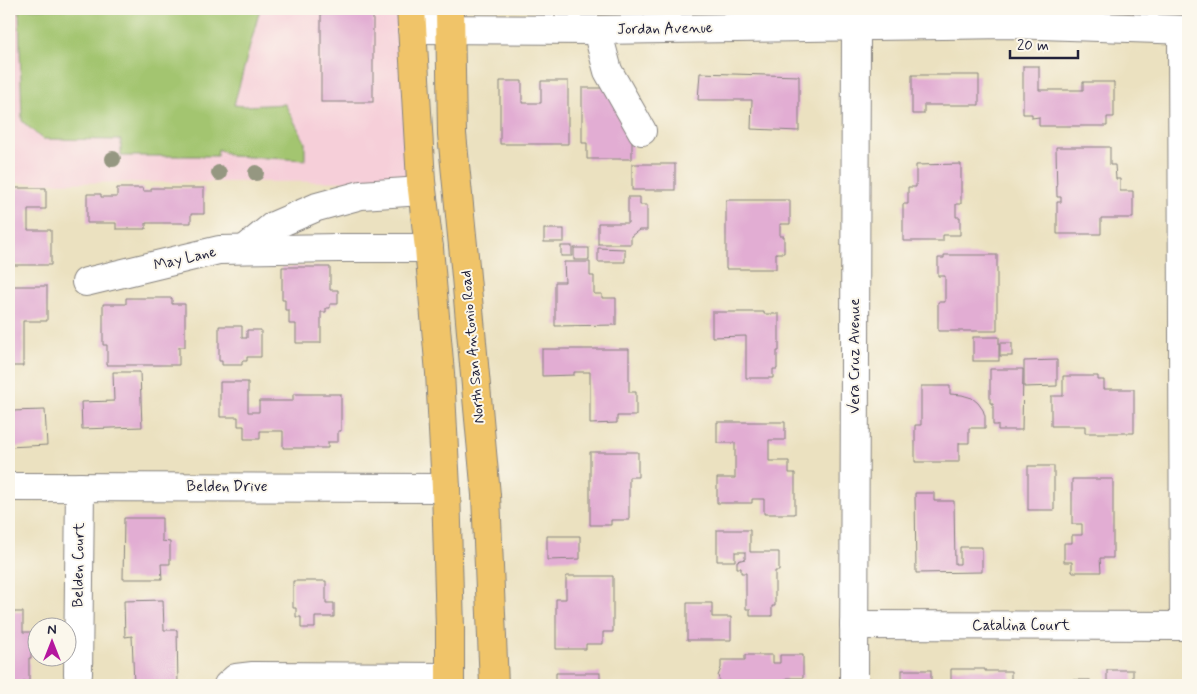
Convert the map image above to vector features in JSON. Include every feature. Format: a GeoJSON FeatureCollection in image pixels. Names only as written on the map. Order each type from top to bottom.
{"type":"FeatureCollection","features":[{"type":"Feature","properties":{"kind":"main road"},"geometry":{"type":"LineString","coordinates":[[412,19],[422,191],[440,373],[446,488],[450,681]]}},
{"type":"Feature","properties":{"kind":"main road","name":"North San Antonio Road"},"geometry":{"type":"LineString","coordinates":[[450,19],[452,134],[486,495],[494,685]]}},
{"type":"Feature","properties":{"kind":"street","name":"Jordan Avenue"},"geometry":{"type":"LineString","coordinates":[[412,19],[450,19],[598,30],[856,26],[1009,16],[1185,30]]}},
{"type":"Feature","properties":{"kind":"street","name":"Vera Cruz Avenue"},"geometry":{"type":"LineString","coordinates":[[854,685],[856,26]]}},
{"type":"Feature","properties":{"kind":"street"},"geometry":{"type":"LineString","coordinates":[[598,30],[608,70],[642,131]]}},
{"type":"Feature","properties":{"kind":"street"},"geometry":{"type":"LineString","coordinates":[[1185,30],[1186,626]]}},
{"type":"Feature","properties":{"kind":"street"},"geometry":{"type":"LineString","coordinates":[[245,249],[273,226],[317,207],[361,195],[422,191]]}},
{"type":"Feature","properties":{"kind":"street"},"geometry":{"type":"LineString","coordinates":[[283,221],[286,248]]}},
{"type":"Feature","properties":{"kind":"street","name":"May Lane"},"geometry":{"type":"LineString","coordinates":[[86,282],[219,250],[429,248]]}},
{"type":"Feature","properties":{"kind":"street","name":"Belden Court"},"geometry":{"type":"LineString","coordinates":[[78,674],[80,486]]}},
{"type":"Feature","properties":{"kind":"street","name":"Belden Drive"},"geometry":{"type":"LineString","coordinates":[[9,487],[446,488]]}},
{"type":"Feature","properties":{"kind":"street","name":"Catalina Court"},"geometry":{"type":"LineString","coordinates":[[854,625],[1186,626]]}},
{"type":"Feature","properties":{"kind":"street"},"geometry":{"type":"LineString","coordinates":[[228,685],[236,678],[254,676],[450,681]]}},
{"type":"Feature","properties":{"kind":"shaded area"},"geometry":{"type":"Polygon","coordinates":[[[9,9],[411,9],[421,181],[9,183],[9,9]]]}},
{"type":"Feature","properties":{"kind":"green space"},"geometry":{"type":"Polygon","coordinates":[[[19,9],[260,9],[234,105],[285,104],[305,142],[305,160],[231,156],[218,149],[217,156],[121,156],[121,140],[42,139],[22,121],[19,9]]]}},
{"type":"Feature","properties":{"kind":"building"},"geometry":{"type":"Polygon","coordinates":[[[321,9],[373,9],[373,102],[321,102],[321,9]]]}},
{"type":"Feature","properties":{"kind":"building"},"geometry":{"type":"Polygon","coordinates":[[[1023,66],[1039,66],[1039,90],[1083,90],[1083,82],[1114,82],[1114,117],[1107,117],[1107,126],[1039,126],[1039,117],[1032,118],[1032,114],[1023,114],[1023,66]]]}},
{"type":"Feature","properties":{"kind":"building"},"geometry":{"type":"Polygon","coordinates":[[[700,73],[799,76],[799,131],[751,129],[752,100],[698,100],[700,73]]]}},
{"type":"Feature","properties":{"kind":"building"},"geometry":{"type":"Polygon","coordinates":[[[912,75],[979,75],[979,105],[924,105],[924,114],[912,114],[912,75]]]}},
{"type":"Feature","properties":{"kind":"building"},"geometry":{"type":"Polygon","coordinates":[[[500,81],[522,81],[522,103],[541,103],[541,81],[568,81],[568,144],[500,144],[500,81]]]}},
{"type":"Feature","properties":{"kind":"building"},"geometry":{"type":"Polygon","coordinates":[[[582,88],[616,88],[624,109],[624,128],[632,128],[632,159],[587,159],[587,143],[582,143],[582,88]]]}},
{"type":"Feature","properties":{"kind":"building"},"geometry":{"type":"Polygon","coordinates":[[[1056,147],[1110,147],[1110,165],[1115,165],[1116,179],[1120,179],[1120,191],[1133,191],[1133,218],[1101,218],[1101,234],[1057,234],[1057,202],[1061,202],[1061,197],[1057,197],[1056,147]]]}},
{"type":"Feature","properties":{"kind":"building"},"geometry":{"type":"Polygon","coordinates":[[[632,164],[675,164],[675,190],[632,190],[632,164]]]}},
{"type":"Feature","properties":{"kind":"building"},"geometry":{"type":"Polygon","coordinates":[[[961,164],[961,204],[956,204],[956,217],[960,217],[960,235],[943,235],[943,241],[903,241],[903,204],[908,204],[908,187],[916,187],[916,165],[961,164]]]}},
{"type":"Feature","properties":{"kind":"building"},"geometry":{"type":"Polygon","coordinates":[[[9,188],[46,188],[46,209],[28,209],[28,230],[51,230],[51,265],[9,265],[9,188]]]}},
{"type":"Feature","properties":{"kind":"building"},"geometry":{"type":"Polygon","coordinates":[[[117,188],[143,188],[143,191],[151,191],[151,188],[204,188],[204,214],[191,214],[191,223],[146,223],[146,229],[116,229],[116,223],[87,223],[87,194],[101,194],[101,197],[117,197],[117,188]]]}},
{"type":"Feature","properties":{"kind":"building"},"geometry":{"type":"Polygon","coordinates":[[[628,197],[640,197],[640,205],[647,205],[647,230],[639,230],[631,236],[631,244],[598,244],[598,223],[628,223],[628,197]]]}},
{"type":"Feature","properties":{"kind":"building"},"geometry":{"type":"Polygon","coordinates":[[[726,200],[790,200],[790,224],[780,224],[780,236],[784,236],[784,253],[776,253],[776,269],[726,269],[726,200]]]}},
{"type":"Feature","properties":{"kind":"building"},"geometry":{"type":"Polygon","coordinates":[[[544,229],[564,229],[564,242],[544,242],[544,229]]]}},
{"type":"Feature","properties":{"kind":"building"},"geometry":{"type":"Polygon","coordinates":[[[561,246],[572,246],[572,256],[561,256],[561,246]]]}},
{"type":"Feature","properties":{"kind":"building"},"geometry":{"type":"Polygon","coordinates":[[[574,248],[589,248],[589,260],[574,260],[574,248]]]}},
{"type":"Feature","properties":{"kind":"building"},"geometry":{"type":"Polygon","coordinates":[[[598,248],[625,249],[625,262],[598,262],[598,248]]]}},
{"type":"Feature","properties":{"kind":"building"},"geometry":{"type":"Polygon","coordinates":[[[944,255],[997,255],[997,331],[938,331],[938,302],[945,302],[945,276],[938,276],[938,258],[944,258],[944,255]]]}},
{"type":"Feature","properties":{"kind":"building"},"geometry":{"type":"Polygon","coordinates":[[[564,262],[590,262],[590,276],[594,276],[594,294],[602,294],[602,298],[616,298],[616,325],[555,326],[555,282],[565,282],[564,262]]]}},
{"type":"Feature","properties":{"kind":"building"},"geometry":{"type":"Polygon","coordinates":[[[282,267],[330,267],[330,290],[338,290],[338,304],[330,304],[330,308],[326,308],[326,312],[321,312],[321,343],[296,343],[296,324],[289,324],[289,310],[285,310],[285,300],[282,300],[282,267]]]}},
{"type":"Feature","properties":{"kind":"building"},"geometry":{"type":"Polygon","coordinates":[[[9,286],[47,286],[47,321],[23,321],[23,366],[9,366],[9,286]]]}},
{"type":"Feature","properties":{"kind":"building"},"geometry":{"type":"Polygon","coordinates":[[[126,298],[172,298],[172,304],[185,304],[185,347],[179,347],[179,365],[107,365],[107,345],[103,345],[103,304],[126,304],[126,298]]]}},
{"type":"Feature","properties":{"kind":"building"},"geometry":{"type":"Polygon","coordinates":[[[712,312],[764,312],[764,314],[779,314],[779,351],[777,351],[777,369],[773,369],[773,378],[746,378],[746,336],[712,337],[712,312]]]}},
{"type":"Feature","properties":{"kind":"building"},"geometry":{"type":"Polygon","coordinates":[[[219,326],[242,326],[242,338],[247,338],[247,330],[261,330],[261,357],[247,357],[247,361],[242,361],[242,365],[222,365],[222,361],[219,361],[219,326]]]}},
{"type":"Feature","properties":{"kind":"building"},"geometry":{"type":"Polygon","coordinates":[[[973,337],[999,337],[999,361],[973,361],[973,337]]]}},
{"type":"Feature","properties":{"kind":"building"},"geometry":{"type":"Polygon","coordinates":[[[1000,343],[1012,343],[1012,356],[1000,356],[1000,343]]]}},
{"type":"Feature","properties":{"kind":"building"},"geometry":{"type":"Polygon","coordinates":[[[542,349],[629,349],[629,392],[636,392],[636,416],[617,416],[617,423],[590,424],[590,372],[574,372],[574,375],[542,376],[542,349]]]}},
{"type":"Feature","properties":{"kind":"building"},"geometry":{"type":"Polygon","coordinates":[[[1057,360],[1057,386],[1024,387],[1024,361],[1057,360]]]}},
{"type":"Feature","properties":{"kind":"building"},"geometry":{"type":"Polygon","coordinates":[[[990,369],[1023,369],[1022,430],[998,430],[998,425],[993,425],[993,403],[990,403],[990,369]]]}},
{"type":"Feature","properties":{"kind":"building"},"geometry":{"type":"Polygon","coordinates":[[[113,372],[140,372],[142,427],[82,429],[81,402],[114,401],[113,372]]]}},
{"type":"Feature","properties":{"kind":"building"},"geometry":{"type":"Polygon","coordinates":[[[1063,376],[1098,376],[1098,380],[1104,380],[1104,389],[1134,389],[1134,433],[1085,433],[1085,426],[1051,426],[1051,396],[1063,396],[1063,376]]]}},
{"type":"Feature","properties":{"kind":"building"},"geometry":{"type":"Polygon","coordinates":[[[220,382],[248,382],[248,412],[259,412],[259,401],[293,401],[293,394],[341,394],[341,431],[338,431],[338,442],[328,442],[328,448],[283,448],[283,431],[260,431],[260,439],[244,439],[244,426],[238,426],[238,417],[220,417],[220,382]]]}},
{"type":"Feature","properties":{"kind":"building"},"geometry":{"type":"Polygon","coordinates":[[[921,386],[950,386],[950,394],[972,398],[983,410],[985,428],[969,428],[969,443],[959,443],[959,462],[915,462],[915,425],[921,425],[921,386]]]}},
{"type":"Feature","properties":{"kind":"building"},"geometry":{"type":"Polygon","coordinates":[[[45,410],[47,445],[9,447],[9,411],[45,410]]]}},
{"type":"Feature","properties":{"kind":"building"},"geometry":{"type":"Polygon","coordinates":[[[717,422],[785,422],[785,440],[769,440],[769,461],[789,461],[789,473],[795,473],[795,514],[764,514],[764,499],[752,499],[752,503],[717,503],[717,478],[735,478],[735,443],[717,443],[717,422]]]}},
{"type":"Feature","properties":{"kind":"building"},"geometry":{"type":"Polygon","coordinates":[[[590,452],[638,452],[638,477],[629,477],[629,520],[611,520],[611,525],[590,525],[590,452]]]}},
{"type":"Feature","properties":{"kind":"building"},"geometry":{"type":"Polygon","coordinates":[[[1028,466],[1054,466],[1054,510],[1028,510],[1028,466]]]}},
{"type":"Feature","properties":{"kind":"building"},"geometry":{"type":"Polygon","coordinates":[[[1072,479],[1113,479],[1113,558],[1100,558],[1101,572],[1072,572],[1072,562],[1064,562],[1064,543],[1072,543],[1072,535],[1082,535],[1082,524],[1072,524],[1072,479]]]}},
{"type":"Feature","properties":{"kind":"building"},"geometry":{"type":"Polygon","coordinates":[[[915,493],[934,493],[934,501],[954,501],[955,564],[960,564],[960,547],[982,547],[982,572],[916,573],[915,493]]]}},
{"type":"Feature","properties":{"kind":"building"},"geometry":{"type":"Polygon","coordinates":[[[124,518],[162,518],[162,541],[170,542],[170,564],[161,564],[162,579],[123,579],[124,518]]]}},
{"type":"Feature","properties":{"kind":"building"},"geometry":{"type":"Polygon","coordinates":[[[717,530],[750,530],[750,552],[779,552],[779,571],[775,571],[775,606],[772,606],[772,616],[750,616],[750,609],[746,609],[746,573],[741,573],[741,568],[737,568],[737,561],[745,559],[745,552],[735,552],[735,561],[717,561],[717,530]]]}},
{"type":"Feature","properties":{"kind":"building"},"geometry":{"type":"Polygon","coordinates":[[[547,536],[580,536],[580,559],[547,560],[547,536]]]}},
{"type":"Feature","properties":{"kind":"building"},"geometry":{"type":"Polygon","coordinates":[[[566,576],[613,576],[613,632],[603,632],[603,644],[586,644],[586,649],[556,649],[556,599],[566,599],[566,576]]]}},
{"type":"Feature","properties":{"kind":"building"},"geometry":{"type":"Polygon","coordinates":[[[293,581],[326,581],[326,603],[334,603],[334,617],[315,617],[315,628],[301,628],[301,617],[296,617],[296,608],[293,608],[293,581]]]}},
{"type":"Feature","properties":{"kind":"building"},"geometry":{"type":"Polygon","coordinates":[[[163,600],[164,630],[177,630],[178,685],[134,685],[132,636],[125,637],[124,601],[163,600]]]}},
{"type":"Feature","properties":{"kind":"building"},"geometry":{"type":"Polygon","coordinates":[[[687,603],[712,603],[712,617],[731,617],[731,640],[687,640],[687,603]]]}},
{"type":"Feature","properties":{"kind":"building"},"geometry":{"type":"Polygon","coordinates":[[[9,612],[23,612],[23,632],[28,632],[29,682],[23,682],[23,685],[9,685],[9,612]]]}},
{"type":"Feature","properties":{"kind":"building"},"geometry":{"type":"Polygon","coordinates":[[[745,655],[773,655],[773,663],[780,663],[780,655],[803,655],[803,678],[786,678],[786,683],[797,683],[797,685],[721,685],[718,676],[721,660],[745,660],[745,655]]]}},
{"type":"Feature","properties":{"kind":"building"},"geometry":{"type":"Polygon","coordinates":[[[951,669],[1011,671],[1011,685],[951,685],[951,669]]]}},
{"type":"Feature","properties":{"kind":"building"},"geometry":{"type":"Polygon","coordinates":[[[902,670],[931,670],[931,685],[902,685],[902,670]]]}},
{"type":"Feature","properties":{"kind":"building"},"geometry":{"type":"Polygon","coordinates":[[[1107,670],[1133,670],[1133,685],[1107,685],[1107,670]]]}},
{"type":"Feature","properties":{"kind":"building"},"geometry":{"type":"Polygon","coordinates":[[[556,673],[600,673],[600,685],[556,685],[556,673]]]}},
{"type":"Feature","properties":{"kind":"building"},"geometry":{"type":"Polygon","coordinates":[[[1054,680],[1090,680],[1090,685],[1054,685],[1054,680]]]}}]}
